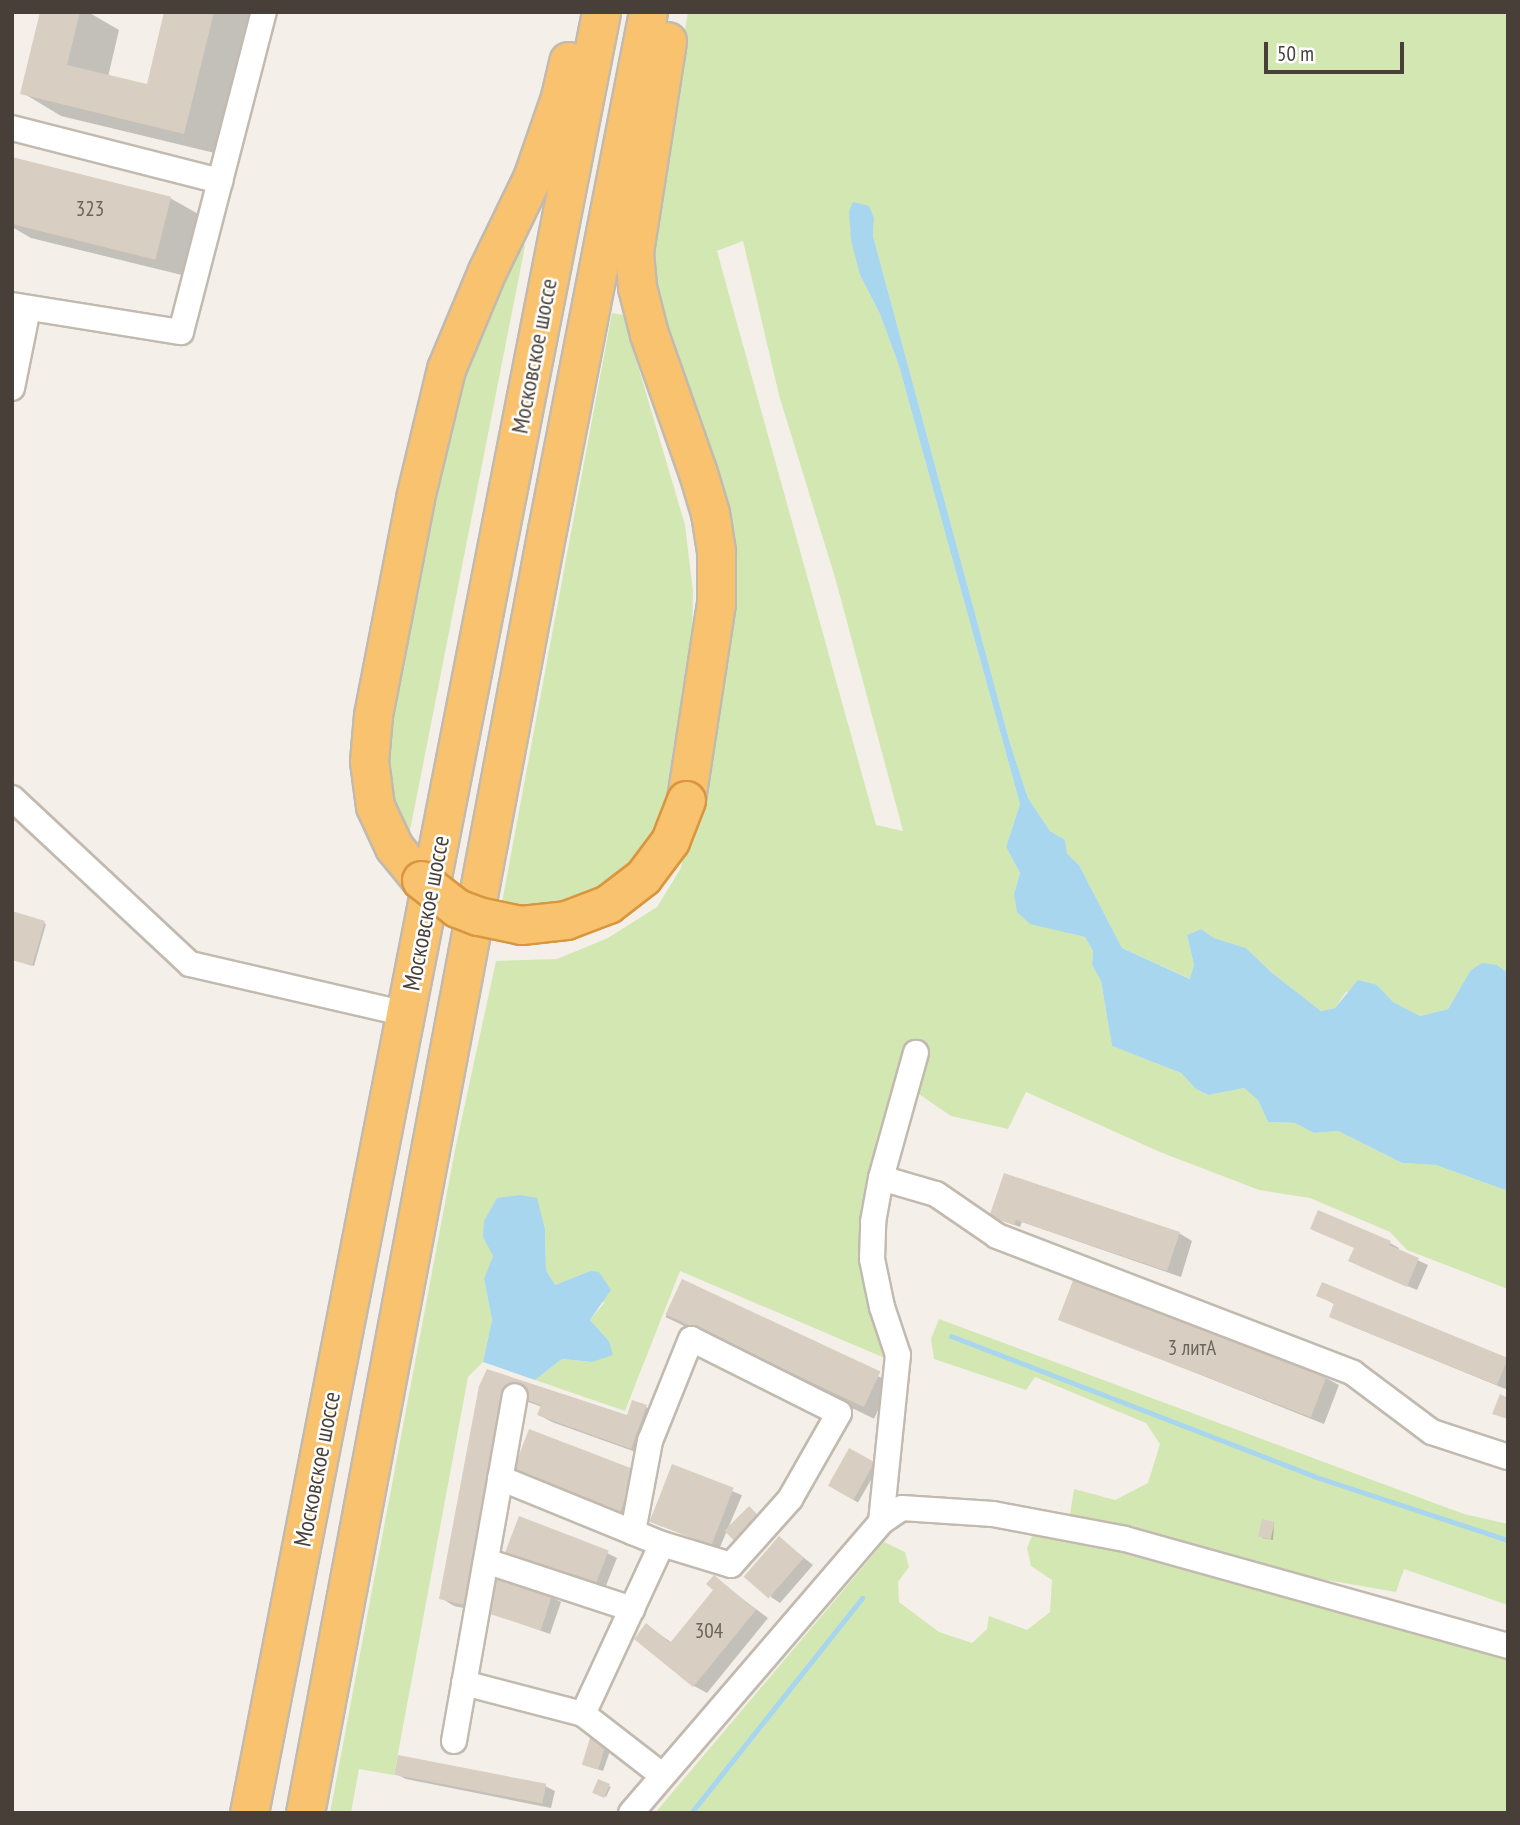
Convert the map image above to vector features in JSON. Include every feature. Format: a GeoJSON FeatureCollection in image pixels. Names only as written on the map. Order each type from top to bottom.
{"type":"FeatureCollection","features":[{"type":"Feature","properties":{"kind":"highway"},"geometry":{"type":"LineString","coordinates":[[579,12],[559,97],[532,178],[481,284],[446,369],[418,485],[373,715],[369,761],[375,806],[394,847],[407,865],[438,895],[457,908],[488,919],[521,925],[544,924],[587,914],[608,904],[643,877],[658,860],[670,841],[687,800],[716,603],[716,552],[710,513],[698,473],[649,334],[637,287],[634,252],[667,41],[667,12]]}},
{"type":"Feature","properties":{"kind":"highway","name":"Московское шоссе"},"geometry":{"type":"LineString","coordinates":[[250,1813],[601,12]]}},
{"type":"Feature","properties":{"kind":"highway","name":"Московское шоссе"},"geometry":{"type":"LineString","coordinates":[[305,1813],[547,530],[648,12]]}},
{"type":"Feature","properties":{"kind":"street"},"geometry":{"type":"LineString","coordinates":[[12,388],[20,307],[181,332],[264,12]]}},
{"type":"Feature","properties":{"kind":"street"},"geometry":{"type":"LineString","coordinates":[[12,128],[220,181]]}},
{"type":"Feature","properties":{"kind":"street"},"geometry":{"type":"LineString","coordinates":[[12,799],[190,964],[407,1014]]}},
{"type":"Feature","properties":{"kind":"street"},"geometry":{"type":"LineString","coordinates":[[881,1522],[898,1354],[882,1307],[872,1259],[873,1222],[881,1178],[916,1053]]}},
{"type":"Feature","properties":{"kind":"street"},"geometry":{"type":"LineString","coordinates":[[881,1178],[936,1194],[997,1236],[1353,1373],[1432,1432],[1508,1457]]}},
{"type":"Feature","properties":{"kind":"street"},"geometry":{"type":"LineString","coordinates":[[500,1478],[662,1544],[731,1565],[790,1499],[839,1413],[691,1339],[650,1441],[633,1532]]}},
{"type":"Feature","properties":{"kind":"street"},"geometry":{"type":"LineString","coordinates":[[454,1741],[515,1396]]}},
{"type":"Feature","properties":{"kind":"street"},"geometry":{"type":"LineString","coordinates":[[631,1813],[881,1522],[902,1508],[956,1510],[1034,1520],[1125,1539],[1508,1646]]}},
{"type":"Feature","properties":{"kind":"street"},"geometry":{"type":"LineString","coordinates":[[583,1714],[662,1544]]}},
{"type":"Feature","properties":{"kind":"street"},"geometry":{"type":"LineString","coordinates":[[486,1561],[632,1609]]}},
{"type":"Feature","properties":{"kind":"street"},"geometry":{"type":"LineString","coordinates":[[464,1683],[583,1714],[662,1776]]}},
{"type":"Feature","properties":{"kind":"green space"},"geometry":{"type":"Polygon","coordinates":[[[688,12],[1508,12],[1508,973],[1497,965],[1470,971],[1448,1009],[1420,1016],[1393,1002],[1377,985],[1346,992],[1335,1008],[1321,1011],[1271,972],[1246,948],[1214,938],[1201,929],[1187,935],[1194,965],[1191,979],[1122,948],[1079,865],[1066,854],[1065,840],[1050,831],[1028,798],[1010,743],[873,236],[874,218],[860,275],[880,314],[899,366],[1020,804],[1006,847],[1020,873],[1014,894],[1069,933],[1085,937],[1093,951],[1092,965],[1101,981],[1112,1046],[1181,1073],[1196,1089],[1207,1095],[1244,1088],[1258,1100],[1268,1122],[1295,1123],[1314,1133],[1338,1131],[1402,1163],[1436,1165],[1508,1191],[1508,1289],[1407,1250],[1390,1232],[1310,1198],[1259,1190],[1160,1152],[1026,1092],[1008,1129],[951,1116],[897,1079],[866,1183],[864,1246],[887,1359],[680,1271],[625,1411],[535,1380],[562,1359],[592,1362],[609,1341],[590,1320],[604,1303],[590,1271],[555,1285],[546,1270],[545,1229],[488,1244],[493,1256],[484,1280],[492,1320],[483,1362],[468,1377],[394,1775],[359,1769],[351,1813],[330,1813],[455,1150],[496,961],[557,959],[608,938],[657,907],[681,868],[726,601],[651,304],[652,218],[688,12]],[[743,241],[717,251],[876,825],[903,831],[836,581],[779,395],[743,241]]]}},
{"type":"Feature","properties":{"kind":"green space"},"geometry":{"type":"Polygon","coordinates":[[[514,241],[525,246],[406,851],[384,766],[388,705],[472,328],[514,241]]]}},
{"type":"Feature","properties":{"kind":"green space"},"geometry":{"type":"Polygon","coordinates":[[[612,313],[623,315],[685,525],[693,591],[692,656],[674,780],[656,836],[618,882],[578,903],[500,913],[612,313]]]}},
{"type":"Feature","properties":{"kind":"green space"},"geometry":{"type":"Polygon","coordinates":[[[939,1319],[1464,1514],[1508,1524],[1508,1605],[1404,1569],[1396,1592],[1298,1575],[1070,1514],[1074,1489],[1115,1500],[1148,1483],[1160,1444],[1146,1423],[1035,1377],[1026,1390],[934,1359],[931,1339],[939,1319]]]}},
{"type":"Feature","properties":{"kind":"green space"},"geometry":{"type":"Polygon","coordinates":[[[1035,1529],[1508,1659],[1508,1813],[655,1813],[884,1542],[905,1552],[909,1567],[898,1582],[899,1602],[939,1632],[972,1643],[987,1629],[989,1616],[1027,1630],[1050,1612],[1052,1580],[1031,1566],[1027,1548],[1035,1529]]]}},
{"type":"Feature","properties":{"kind":"water"},"geometry":{"type":"Polygon","coordinates":[[[853,202],[869,206],[874,218],[873,236],[1010,743],[1028,798],[1050,831],[1065,840],[1067,854],[1079,865],[1122,948],[1190,979],[1194,965],[1187,935],[1201,929],[1214,938],[1246,948],[1271,972],[1321,1011],[1335,1008],[1358,980],[1377,985],[1393,1002],[1420,1016],[1448,1009],[1470,971],[1482,963],[1497,965],[1508,973],[1508,1191],[1436,1165],[1402,1163],[1338,1131],[1314,1133],[1295,1123],[1268,1122],[1258,1100],[1244,1088],[1208,1095],[1196,1089],[1181,1073],[1112,1046],[1101,981],[1092,965],[1093,951],[1085,937],[1030,924],[1017,912],[1014,894],[1020,873],[1006,847],[1020,804],[899,366],[880,314],[860,275],[851,240],[849,211],[853,202]]]}},
{"type":"Feature","properties":{"kind":"water"},"geometry":{"type":"Polygon","coordinates":[[[520,1195],[537,1198],[545,1229],[546,1270],[555,1285],[590,1271],[599,1272],[611,1290],[590,1320],[609,1341],[613,1355],[592,1362],[562,1359],[535,1380],[483,1362],[492,1320],[484,1279],[493,1256],[483,1237],[484,1221],[497,1198],[520,1195]]]}},
{"type":"Feature","properties":{"kind":"building"},"geometry":{"type":"Polygon","coordinates":[[[40,12],[80,12],[67,65],[147,84],[164,12],[214,12],[184,134],[20,94],[40,12]]]}},
{"type":"Feature","properties":{"kind":"building"},"geometry":{"type":"Polygon","coordinates":[[[12,157],[171,197],[155,260],[12,224],[12,157]]]}},
{"type":"Feature","properties":{"kind":"building"},"geometry":{"type":"Polygon","coordinates":[[[12,911],[45,921],[32,966],[12,960],[12,911]]]}},
{"type":"Feature","properties":{"kind":"building"},"geometry":{"type":"Polygon","coordinates":[[[1004,1173],[1180,1232],[1167,1271],[1016,1220],[1014,1225],[989,1217],[1004,1173]]]}},
{"type":"Feature","properties":{"kind":"building"},"geometry":{"type":"Polygon","coordinates":[[[1318,1210],[1391,1241],[1389,1245],[1419,1258],[1407,1287],[1348,1261],[1354,1248],[1310,1229],[1318,1210]]]}},
{"type":"Feature","properties":{"kind":"building"},"geometry":{"type":"Polygon","coordinates":[[[1074,1278],[1327,1375],[1311,1417],[1058,1320],[1074,1278]]]}},
{"type":"Feature","properties":{"kind":"building"},"geometry":{"type":"Polygon","coordinates":[[[682,1279],[880,1372],[864,1407],[666,1314],[682,1279]]]}},
{"type":"Feature","properties":{"kind":"building"},"geometry":{"type":"Polygon","coordinates":[[[1322,1282],[1508,1358],[1497,1385],[1329,1317],[1334,1303],[1316,1296],[1322,1282]]]}},
{"type":"Feature","properties":{"kind":"building"},"geometry":{"type":"Polygon","coordinates":[[[487,1369],[627,1415],[632,1400],[647,1405],[631,1449],[537,1415],[541,1405],[507,1393],[465,1605],[439,1599],[479,1386],[487,1369]]]}},
{"type":"Feature","properties":{"kind":"building"},"geometry":{"type":"Polygon","coordinates":[[[1500,1394],[1508,1398],[1508,1419],[1492,1414],[1500,1394]]]}},
{"type":"Feature","properties":{"kind":"building"},"geometry":{"type":"Polygon","coordinates":[[[529,1429],[636,1470],[613,1531],[506,1490],[529,1429]]]}},
{"type":"Feature","properties":{"kind":"building"},"geometry":{"type":"Polygon","coordinates":[[[849,1448],[874,1462],[854,1500],[828,1486],[849,1448]]]}},
{"type":"Feature","properties":{"kind":"building"},"geometry":{"type":"Polygon","coordinates":[[[672,1464],[734,1488],[711,1546],[650,1522],[672,1464]]]}},
{"type":"Feature","properties":{"kind":"building"},"geometry":{"type":"Polygon","coordinates":[[[749,1506],[763,1520],[738,1545],[724,1531],[749,1506]]]}},
{"type":"Feature","properties":{"kind":"building"},"geometry":{"type":"Polygon","coordinates":[[[519,1516],[609,1550],[592,1594],[502,1560],[519,1516]]]}},
{"type":"Feature","properties":{"kind":"building"},"geometry":{"type":"Polygon","coordinates":[[[1262,1519],[1275,1522],[1271,1539],[1258,1537],[1262,1519]]]}},
{"type":"Feature","properties":{"kind":"building"},"geometry":{"type":"Polygon","coordinates":[[[779,1536],[804,1558],[768,1598],[744,1577],[779,1536]]]}},
{"type":"Feature","properties":{"kind":"building"},"geometry":{"type":"Polygon","coordinates":[[[714,1575],[756,1610],[693,1687],[634,1639],[646,1623],[670,1643],[713,1590],[706,1584],[714,1575]]]}},
{"type":"Feature","properties":{"kind":"building"},"geometry":{"type":"Polygon","coordinates":[[[496,1577],[552,1595],[541,1630],[485,1612],[496,1577]]]}},
{"type":"Feature","properties":{"kind":"building"},"geometry":{"type":"Polygon","coordinates":[[[590,1738],[606,1743],[598,1770],[582,1765],[590,1738]]]}},
{"type":"Feature","properties":{"kind":"building"},"geometry":{"type":"Polygon","coordinates":[[[398,1755],[546,1784],[542,1803],[394,1775],[398,1755]]]}},
{"type":"Feature","properties":{"kind":"building"},"geometry":{"type":"Polygon","coordinates":[[[598,1779],[610,1784],[604,1798],[592,1793],[598,1779]]]}},
{"type":"Feature","properties":{"kind":"waterway"},"geometry":{"type":"LineString","coordinates":[[951,1336],[1313,1476],[1508,1540]]}},
{"type":"Feature","properties":{"kind":"waterway"},"geometry":{"type":"LineString","coordinates":[[691,1813],[862,1598]]}}]}
